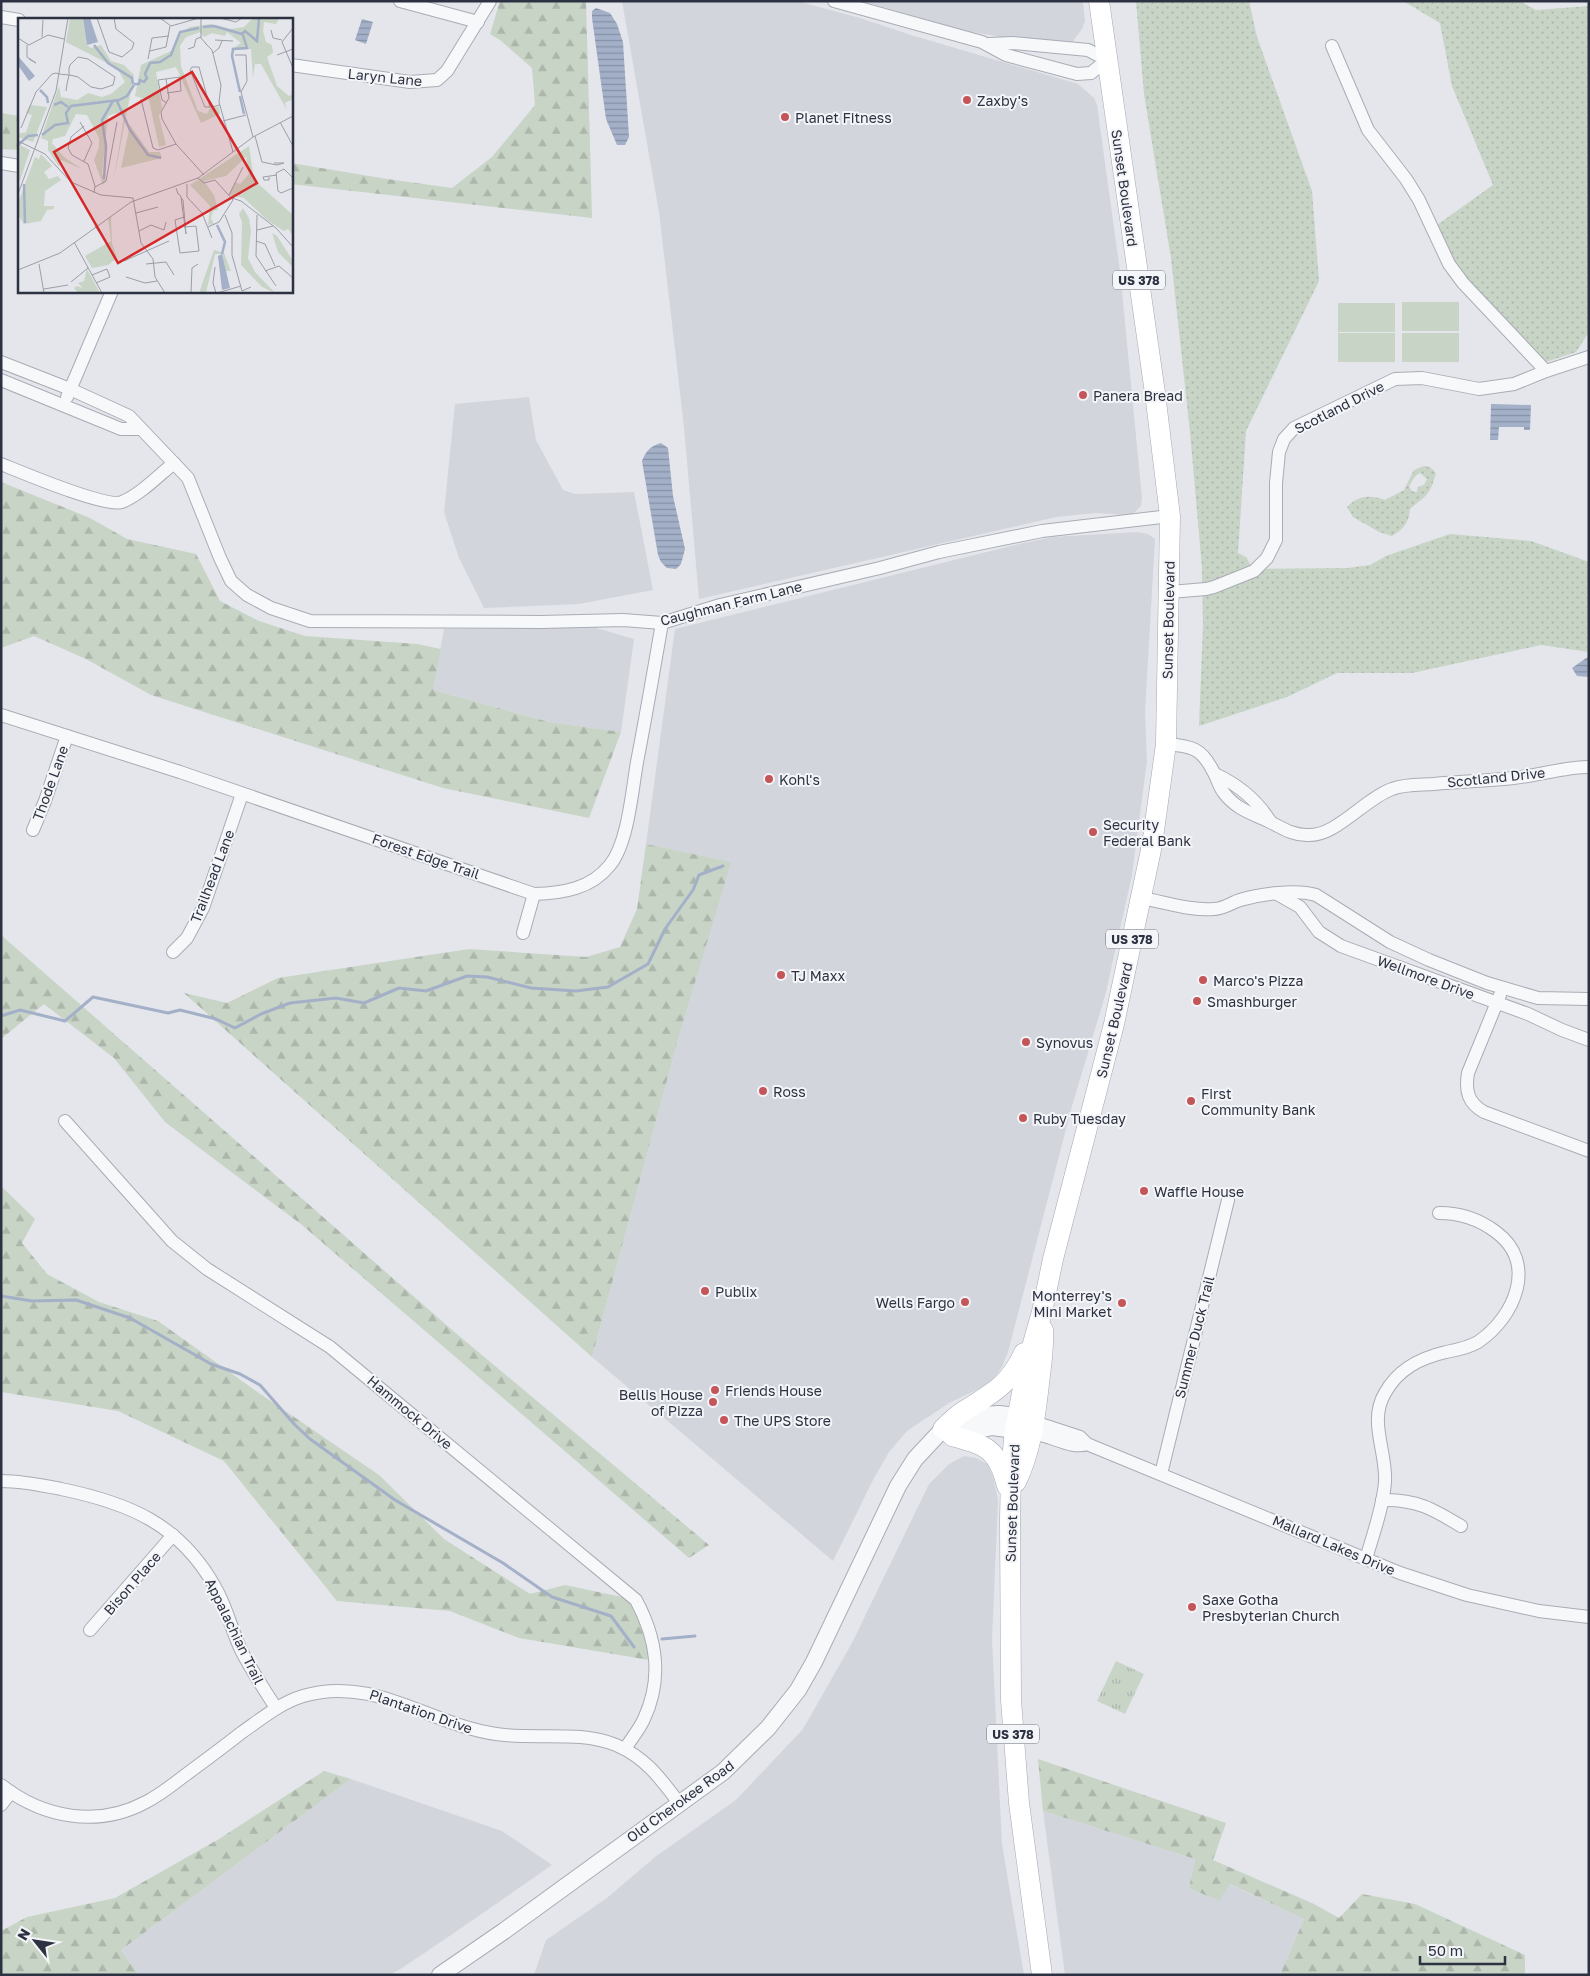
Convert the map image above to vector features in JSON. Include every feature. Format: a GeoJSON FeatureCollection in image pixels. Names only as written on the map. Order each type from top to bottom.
{"type":"FeatureCollection","features":[{"type":"Feature","properties":{"kind":"main road","name":"Sunset Boulevard"},"geometry":{"type":"LineString","coordinates":[[1042,1975],[1019,1803],[1014,1742],[1010,1642],[1011,1497],[1022,1470],[1028,1361],[1114,1024],[1142,898],[1161,787],[1166,744],[1170,516],[1155,393],[1099,1]]}},
{"type":"Feature","properties":{"kind":"main road"},"geometry":{"type":"LineString","coordinates":[[1011,1497],[1004,1475],[990,1449],[974,1442],[942,1436],[962,1412],[1005,1384],[1020,1362],[1040,1318]]}},
{"type":"Feature","properties":{"kind":"street"},"geometry":{"type":"LineString","coordinates":[[400,1],[478,22]]}},
{"type":"Feature","properties":{"kind":"street","name":"Laryn Lane"},"geometry":{"type":"LineString","coordinates":[[292,65],[410,82],[437,80],[447,71],[490,1]]}},
{"type":"Feature","properties":{"kind":"street"},"geometry":{"type":"LineString","coordinates":[[834,1],[990,44],[1013,43],[1088,50],[1107,60],[1091,73],[1077,74],[1006,56],[990,44]]}},
{"type":"Feature","properties":{"kind":"street"},"geometry":{"type":"LineString","coordinates":[[1,16],[18,20]]}},
{"type":"Feature","properties":{"kind":"street"},"geometry":{"type":"LineString","coordinates":[[1332,46],[1368,130],[1406,178],[1419,200],[1449,264],[1463,283],[1546,370]]}},
{"type":"Feature","properties":{"kind":"street"},"geometry":{"type":"LineString","coordinates":[[1,163],[18,166]]}},
{"type":"Feature","properties":{"kind":"street"},"geometry":{"type":"LineString","coordinates":[[64,404],[112,292]]}},
{"type":"Feature","properties":{"kind":"street","name":"Scotland Drive"},"geometry":{"type":"LineString","coordinates":[[1170,592],[1206,589],[1254,572],[1267,558],[1276,540],[1276,483],[1279,452],[1284,439],[1294,428],[1396,379],[1422,378],[1479,389],[1514,384],[1546,370],[1589,357]]}},
{"type":"Feature","properties":{"kind":"street","name":"Caughman Farm Lane"},"geometry":{"type":"LineString","coordinates":[[1,362],[70,389],[129,416],[188,478],[231,581],[247,595],[270,608],[310,621],[541,622],[623,620],[662,623],[720,605],[880,568],[948,550],[1042,531],[1170,516]]}},
{"type":"Feature","properties":{"kind":"street"},"geometry":{"type":"LineString","coordinates":[[1,380],[64,404],[121,429],[140,429]]}},
{"type":"Feature","properties":{"kind":"street"},"geometry":{"type":"LineString","coordinates":[[1,464],[85,496],[120,503],[142,490],[174,463]]}},
{"type":"Feature","properties":{"kind":"street","name":"Forest Edge Trail"},"geometry":{"type":"LineString","coordinates":[[1,714],[343,827],[534,894],[565,892],[581,887],[601,875],[611,864],[620,847],[630,807],[662,623]]}},
{"type":"Feature","properties":{"kind":"street","name":"Thode Lane"},"geometry":{"type":"LineString","coordinates":[[33,830],[67,736]]}},
{"type":"Feature","properties":{"kind":"street","name":"Scotland Drive"},"geometry":{"type":"LineString","coordinates":[[1166,744],[1189,746],[1205,758],[1215,774],[1220,788],[1234,804],[1250,814],[1270,821],[1289,832],[1306,836],[1316,835],[1336,825],[1369,800],[1394,788],[1520,777],[1576,767],[1589,767]]}},
{"type":"Feature","properties":{"kind":"street","name":"Trailhead Lane"},"geometry":{"type":"LineString","coordinates":[[173,952],[187,938],[203,908],[242,794]]}},
{"type":"Feature","properties":{"kind":"street","name":"Wellmore Drive"},"geometry":{"type":"LineString","coordinates":[[1142,898],[1201,910],[1217,909],[1240,900],[1305,892],[1316,895],[1390,942],[1429,960],[1503,988],[1538,998],[1589,999]]}},
{"type":"Feature","properties":{"kind":"street"},"geometry":{"type":"LineString","coordinates":[[523,932],[534,894]]}},
{"type":"Feature","properties":{"kind":"street","name":"Wellmore Drive"},"geometry":{"type":"LineString","coordinates":[[1277,894],[1300,907],[1319,932],[1341,946],[1497,1003],[1589,1040]]}},
{"type":"Feature","properties":{"kind":"street"},"geometry":{"type":"LineString","coordinates":[[1503,988],[1468,1073],[1466,1085],[1471,1101],[1484,1112],[1589,1151]]}},
{"type":"Feature","properties":{"kind":"street","name":"Hammock Drive"},"geometry":{"type":"LineString","coordinates":[[65,1121],[172,1241],[207,1269],[343,1357],[636,1600],[647,1621],[654,1646],[656,1670],[653,1696],[643,1720],[625,1749]]}},
{"type":"Feature","properties":{"kind":"street","name":"Summer Duck Trail"},"geometry":{"type":"LineString","coordinates":[[1162,1474],[1228,1200]]}},
{"type":"Feature","properties":{"kind":"street"},"geometry":{"type":"LineString","coordinates":[[1366,1559],[1382,1500],[1385,1471],[1377,1419],[1379,1405],[1385,1392],[1399,1373],[1411,1365],[1430,1356],[1457,1350],[1477,1342],[1491,1331],[1508,1309],[1518,1287],[1519,1273],[1516,1259],[1511,1246],[1504,1238],[1490,1227],[1471,1218],[1451,1213],[1440,1213]]}},
{"type":"Feature","properties":{"kind":"street"},"geometry":{"type":"LineString","coordinates":[[942,1436],[992,1427],[1025,1426]]}},
{"type":"Feature","properties":{"kind":"street","name":"Mallard Lakes Drive"},"geometry":{"type":"LineString","coordinates":[[1025,1426],[1042,1435],[1072,1444],[1083,1446],[1087,1444],[1400,1573],[1467,1595],[1539,1611],[1589,1617]]}},
{"type":"Feature","properties":{"kind":"street","name":"Old Cherokee Road"},"geometry":{"type":"LineString","coordinates":[[440,1975],[504,1931],[723,1772],[752,1746],[798,1690],[814,1662],[898,1486],[915,1459],[942,1436]]}},
{"type":"Feature","properties":{"kind":"street","name":"Appalachian Trail"},"geometry":{"type":"LineString","coordinates":[[1,1480],[34,1484],[113,1502],[154,1521],[173,1535],[202,1566],[214,1585],[225,1605],[240,1648],[276,1708]]}},
{"type":"Feature","properties":{"kind":"street"},"geometry":{"type":"LineString","coordinates":[[1382,1500],[1400,1499],[1417,1502],[1434,1509],[1461,1526]]}},
{"type":"Feature","properties":{"kind":"street","name":"Bison Place"},"geometry":{"type":"LineString","coordinates":[[90,1630],[173,1535]]}},
{"type":"Feature","properties":{"kind":"street","name":"Plantation Drive"},"geometry":{"type":"LineString","coordinates":[[6,1788],[35,1806],[69,1816],[98,1816],[125,1811],[155,1797],[276,1708],[304,1696],[326,1691],[348,1690],[379,1696],[476,1730],[529,1737],[580,1737],[602,1741],[625,1749],[652,1769],[679,1803]]}},
{"type":"Feature","properties":{"kind":"street"},"geometry":{"type":"LineString","coordinates":[[1,1805],[6,1788]]}},
{"type":"Feature","properties":{"kind":"shaded area"},"geometry":{"type":"Polygon","coordinates":[[[622,1],[797,1],[860,18],[1078,84],[1094,98],[1097,105],[1120,271],[1142,498],[1141,506],[1130,515],[1096,513],[1056,517],[699,599],[684,427],[659,212],[622,1]]]}},
{"type":"Feature","properties":{"kind":"shaded area"},"geometry":{"type":"Polygon","coordinates":[[[862,1],[1083,1],[1085,21],[1082,29],[1071,44],[1062,47],[966,31],[862,1]]]}},
{"type":"Feature","properties":{"kind":"shaded area"},"geometry":{"type":"Polygon","coordinates":[[[529,397],[536,440],[563,490],[575,494],[634,492],[653,590],[579,604],[484,608],[459,558],[444,512],[455,404],[529,397]]]}},
{"type":"Feature","properties":{"kind":"shaded area"},"geometry":{"type":"Polygon","coordinates":[[[1137,532],[1148,534],[1155,539],[1145,712],[1147,761],[1132,875],[1105,996],[1072,1106],[1008,1352],[1002,1367],[991,1383],[949,1403],[907,1431],[889,1452],[833,1561],[592,1357],[679,1036],[730,862],[646,844],[675,629],[1019,544],[1053,537],[1137,532]]]}},
{"type":"Feature","properties":{"kind":"shaded area"},"geometry":{"type":"Polygon","coordinates":[[[593,627],[634,639],[621,732],[549,722],[433,690],[444,629],[593,627]]]}},
{"type":"Feature","properties":{"kind":"shaded area"},"geometry":{"type":"Polygon","coordinates":[[[964,1456],[976,1458],[987,1464],[993,1477],[998,1500],[992,1640],[1002,1844],[1024,1975],[534,1975],[546,1940],[607,1898],[655,1857],[736,1800],[803,1729],[852,1643],[929,1484],[949,1464],[964,1456]]]}},
{"type":"Feature","properties":{"kind":"shaded area"},"geometry":{"type":"Polygon","coordinates":[[[351,1779],[502,1831],[552,1865],[454,1933],[389,1975],[139,1975],[121,1950],[351,1779]]]}},
{"type":"Feature","properties":{"kind":"shaded area"},"geometry":{"type":"Polygon","coordinates":[[[1043,1811],[1195,1859],[1189,1888],[1219,1901],[1229,1884],[1304,1919],[1280,1975],[1065,1975],[1043,1811]]]}},
{"type":"Feature","properties":{"kind":"green space"},"geometry":{"type":"Polygon","coordinates":[[[500,1],[586,1],[592,218],[292,184],[292,163],[452,188],[492,157],[535,105],[532,68],[500,40],[490,34],[500,1]]]}},
{"type":"Feature","properties":{"kind":"green space"},"geometry":{"type":"Polygon","coordinates":[[[1136,1],[1249,1],[1257,37],[1312,191],[1319,281],[1246,431],[1238,553],[1246,557],[1253,569],[1348,568],[1370,565],[1386,556],[1450,534],[1531,541],[1589,562],[1589,652],[1541,645],[1412,673],[1337,673],[1287,697],[1199,726],[1203,626],[1202,568],[1190,432],[1171,258],[1144,94],[1136,1]]]}},
{"type":"Feature","properties":{"kind":"green space"},"geometry":{"type":"Polygon","coordinates":[[[1403,1],[1520,1],[1536,10],[1589,6],[1589,332],[1576,352],[1546,362],[1466,278],[1453,260],[1437,225],[1493,185],[1452,86],[1440,23],[1403,1]]]}},
{"type":"Feature","properties":{"kind":"green space"},"geometry":{"type":"Polygon","coordinates":[[[1,113],[18,116],[18,150],[1,149],[1,113]]]}},
{"type":"Feature","properties":{"kind":"green space"},"geometry":{"type":"Polygon","coordinates":[[[1402,302],[1459,302],[1459,331],[1402,331],[1402,302]]]}},
{"type":"Feature","properties":{"kind":"green space"},"geometry":{"type":"Polygon","coordinates":[[[1338,303],[1395,303],[1395,332],[1338,332],[1338,303]]]}},
{"type":"Feature","properties":{"kind":"green space"},"geometry":{"type":"Polygon","coordinates":[[[1338,333],[1395,333],[1395,362],[1338,362],[1338,333]]]}},
{"type":"Feature","properties":{"kind":"green space"},"geometry":{"type":"Polygon","coordinates":[[[1402,333],[1459,333],[1459,362],[1402,362],[1402,333]]]}},
{"type":"Feature","properties":{"kind":"green space"},"geometry":{"type":"Polygon","coordinates":[[[1424,466],[1430,467],[1436,473],[1430,490],[1410,509],[1407,521],[1400,531],[1392,536],[1379,532],[1353,517],[1347,507],[1351,503],[1365,497],[1385,500],[1404,490],[1414,470],[1424,466]],[[1420,473],[1409,487],[1412,491],[1417,492],[1418,487],[1424,485],[1427,479],[1420,473]]]}},
{"type":"Feature","properties":{"kind":"green space"},"geometry":{"type":"Polygon","coordinates":[[[1,482],[90,518],[127,539],[196,554],[220,601],[259,621],[305,636],[417,644],[441,649],[433,690],[549,722],[621,732],[589,818],[443,788],[151,695],[86,659],[34,636],[1,648],[1,482]]]}},
{"type":"Feature","properties":{"kind":"green space"},"geometry":{"type":"Polygon","coordinates":[[[646,844],[731,862],[679,1036],[592,1357],[184,993],[227,1003],[278,978],[469,949],[586,957],[620,947],[637,909],[646,844]]]}},
{"type":"Feature","properties":{"kind":"green space"},"geometry":{"type":"Polygon","coordinates":[[[1,935],[452,1330],[709,1545],[689,1558],[302,1225],[165,1122],[114,1058],[44,1004],[1,1039],[1,935]]]}},
{"type":"Feature","properties":{"kind":"green space"},"geometry":{"type":"Polygon","coordinates":[[[1,1186],[35,1219],[22,1243],[47,1274],[99,1302],[158,1321],[379,1475],[444,1539],[530,1594],[565,1585],[636,1600],[655,1661],[519,1638],[450,1611],[337,1601],[224,1461],[118,1411],[1,1392],[1,1186]]]}},
{"type":"Feature","properties":{"kind":"green space"},"geometry":{"type":"Polygon","coordinates":[[[1116,1661],[1144,1674],[1125,1714],[1097,1701],[1116,1661]]]}},
{"type":"Feature","properties":{"kind":"green space"},"geometry":{"type":"Polygon","coordinates":[[[1038,1759],[1226,1823],[1213,1860],[1314,1904],[1339,1918],[1362,1894],[1415,1904],[1525,1955],[1525,1975],[1280,1975],[1304,1919],[1230,1884],[1219,1901],[1189,1888],[1195,1859],[1043,1811],[1038,1759]]]}},
{"type":"Feature","properties":{"kind":"green space"},"geometry":{"type":"Polygon","coordinates":[[[324,1771],[351,1779],[121,1950],[139,1975],[1,1975],[1,1931],[27,1917],[115,1898],[219,1839],[324,1771]]]}},
{"type":"Feature","properties":{"kind":"water"},"geometry":{"type":"Polygon","coordinates":[[[596,8],[610,13],[617,24],[623,42],[629,137],[625,145],[617,145],[606,119],[592,18],[592,11],[596,8]]]}},
{"type":"Feature","properties":{"kind":"water"},"geometry":{"type":"Polygon","coordinates":[[[362,19],[373,22],[366,44],[355,40],[362,19]]]}},
{"type":"Feature","properties":{"kind":"water"},"geometry":{"type":"Polygon","coordinates":[[[1491,404],[1531,405],[1530,430],[1524,430],[1524,427],[1499,427],[1498,440],[1490,440],[1491,404]]]}},
{"type":"Feature","properties":{"kind":"water"},"geometry":{"type":"Polygon","coordinates":[[[661,443],[668,448],[673,496],[685,549],[681,564],[676,569],[667,568],[661,562],[658,555],[642,461],[649,449],[661,443]]]}},
{"type":"Feature","properties":{"kind":"water"},"geometry":{"type":"Polygon","coordinates":[[[1589,656],[1589,677],[1577,676],[1572,668],[1589,656]]]}},
{"type":"Feature","properties":{"kind":"waterway"},"geometry":{"type":"LineString","coordinates":[[1,1016],[20,1010],[65,1021],[93,997],[168,1013],[180,1010],[216,1019],[235,1028],[261,1014],[290,1003],[336,998],[364,1003],[399,988],[426,991],[467,976],[487,977],[531,988],[576,991],[608,987],[648,964],[665,929],[693,890],[699,875],[723,866]]}},
{"type":"Feature","properties":{"kind":"waterway"},"geometry":{"type":"LineString","coordinates":[[1,1296],[32,1301],[76,1300],[130,1318],[211,1364],[240,1374],[260,1385],[310,1439],[395,1500],[503,1563],[552,1597],[611,1616],[634,1647]]}},
{"type":"Feature","properties":{"kind":"waterway"},"geometry":{"type":"LineString","coordinates":[[662,1639],[695,1636]]}},
{"type":"Feature","properties":{"kind":"place","name":"Zaxby's"},"geometry":{"type":"Point","coordinates":[967,100]}},
{"type":"Feature","properties":{"kind":"place","name":"Planet Fitness"},"geometry":{"type":"Point","coordinates":[785,117]}},
{"type":"Feature","properties":{"kind":"place","name":"Panera Bread"},"geometry":{"type":"Point","coordinates":[1083,395]}},
{"type":"Feature","properties":{"kind":"place","name":"Kohl's"},"geometry":{"type":"Point","coordinates":[769,779]}},
{"type":"Feature","properties":{"kind":"place","name":"Security Federal Bank"},"geometry":{"type":"Point","coordinates":[1093,832]}},
{"type":"Feature","properties":{"kind":"place","name":"TJ Maxx"},"geometry":{"type":"Point","coordinates":[781,975]}},
{"type":"Feature","properties":{"kind":"place","name":"Marco's Pizza"},"geometry":{"type":"Point","coordinates":[1203,980]}},
{"type":"Feature","properties":{"kind":"place","name":"Smashburger"},"geometry":{"type":"Point","coordinates":[1197,1001]}},
{"type":"Feature","properties":{"kind":"place","name":"Synovus"},"geometry":{"type":"Point","coordinates":[1026,1042]}},
{"type":"Feature","properties":{"kind":"place","name":"Ross"},"geometry":{"type":"Point","coordinates":[763,1091]}},
{"type":"Feature","properties":{"kind":"place","name":"First Community Bank"},"geometry":{"type":"Point","coordinates":[1191,1101]}},
{"type":"Feature","properties":{"kind":"place","name":"Ruby Tuesday"},"geometry":{"type":"Point","coordinates":[1023,1118]}},
{"type":"Feature","properties":{"kind":"place","name":"Waffle House"},"geometry":{"type":"Point","coordinates":[1144,1191]}},
{"type":"Feature","properties":{"kind":"place","name":"Publix"},"geometry":{"type":"Point","coordinates":[705,1291]}},
{"type":"Feature","properties":{"kind":"place","name":"Wells Fargo"},"geometry":{"type":"Point","coordinates":[965,1302]}},
{"type":"Feature","properties":{"kind":"place","name":"Monterrey's Mini Market"},"geometry":{"type":"Point","coordinates":[1122,1303]}},
{"type":"Feature","properties":{"kind":"place","name":"Friends House"},"geometry":{"type":"Point","coordinates":[715,1390]}},
{"type":"Feature","properties":{"kind":"place","name":"Bellis House of Pizza"},"geometry":{"type":"Point","coordinates":[713,1402]}},
{"type":"Feature","properties":{"kind":"place","name":"The UPS Store"},"geometry":{"type":"Point","coordinates":[724,1420]}},
{"type":"Feature","properties":{"kind":"place","name":"Saxe Gotha Presbyterian Church"},"geometry":{"type":"Point","coordinates":[1192,1607]}}]}
